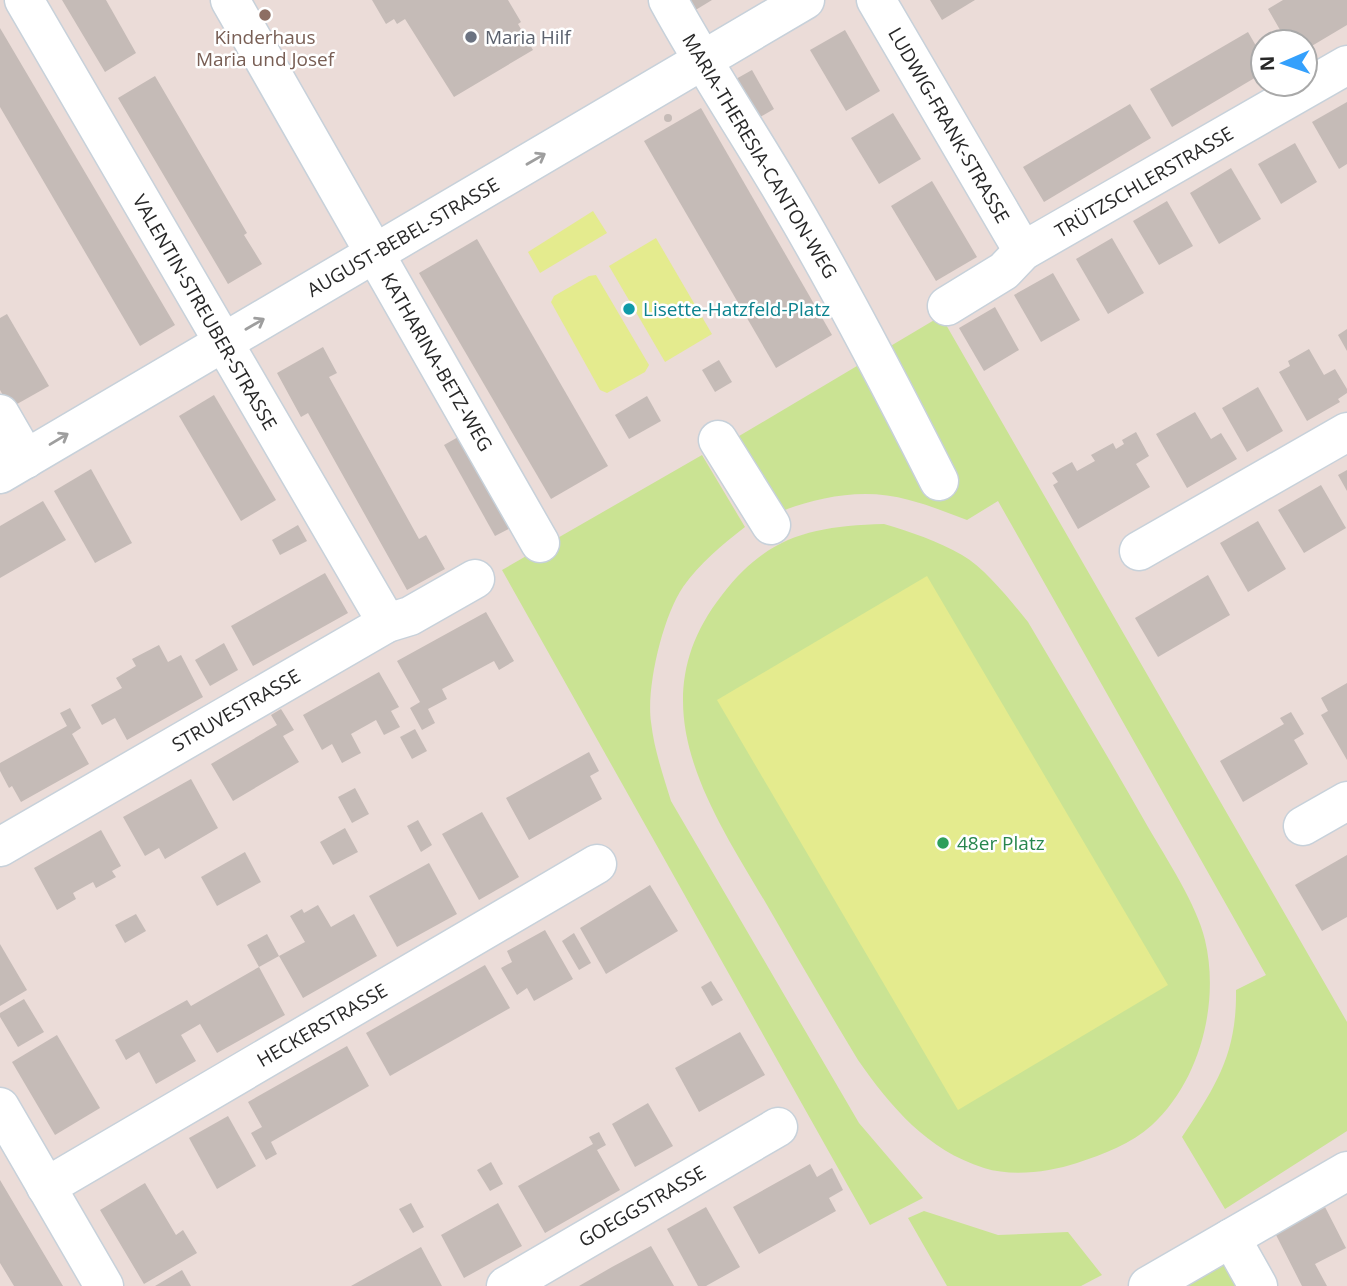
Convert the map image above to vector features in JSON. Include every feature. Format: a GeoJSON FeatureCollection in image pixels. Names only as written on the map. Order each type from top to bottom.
{"type":"FeatureCollection","features":[{"type":"Feature","properties":{"kind":"street","name":"VALENTIN-STREUBER-STRASSE"},"geometry":{"type":"LineString","coordinates":[[24,0],[387,623]]}},
{"type":"Feature","properties":{"kind":"street","name":"KATHARINA-BETZ-WEG"},"geometry":{"type":"LineString","coordinates":[[230,0],[540,543]]}},
{"type":"Feature","properties":{"kind":"street","name":"MARIA-THERESIA-CANTON-WEG"},"geometry":{"type":"LineString","coordinates":[[668,0],[702,62],[790,204],[872,349],[939,481]]}},
{"type":"Feature","properties":{"kind":"street","name":"AUGUST-BEBEL-STRASSE"},"geometry":{"type":"LineString","coordinates":[[13,466],[222,342],[376,255],[805,0]]}},
{"type":"Feature","properties":{"kind":"street","name":"LUDWIG-FRANK-STRASSE"},"geometry":{"type":"LineString","coordinates":[[876,0],[1023,251]]}},
{"type":"Feature","properties":{"kind":"street","name":"TRÜTZSCHLERSTRASSE"},"geometry":{"type":"LineString","coordinates":[[947,306],[1004,271],[1023,251],[1347,65]]}},
{"type":"Feature","properties":{"kind":"street"},"geometry":{"type":"LineString","coordinates":[[0,414],[13,466]]}},
{"type":"Feature","properties":{"kind":"street"},"geometry":{"type":"LineString","coordinates":[[1139,551],[1347,432]]}},
{"type":"Feature","properties":{"kind":"street"},"geometry":{"type":"LineString","coordinates":[[718,440],[771,525]]}},
{"type":"Feature","properties":{"kind":"street","name":"STRUVESTRASSE"},"geometry":{"type":"LineString","coordinates":[[0,847],[387,623],[410,616],[475,579]]}},
{"type":"Feature","properties":{"kind":"street"},"geometry":{"type":"LineString","coordinates":[[1303,826],[1347,801]]}},
{"type":"Feature","properties":{"kind":"street","name":"HECKERSTRASSE"},"geometry":{"type":"LineString","coordinates":[[46,1187],[597,864]]}},
{"type":"Feature","properties":{"kind":"street"},"geometry":{"type":"LineString","coordinates":[[0,1107],[104,1286]]}},
{"type":"Feature","properties":{"kind":"street","name":"GOEGGSTRASSE"},"geometry":{"type":"LineString","coordinates":[[506,1286],[778,1126]]}},
{"type":"Feature","properties":{"kind":"street"},"geometry":{"type":"LineString","coordinates":[[1150,1286],[1347,1171]]}},
{"type":"Feature","properties":{"kind":"street"},"geometry":{"type":"LineString","coordinates":[[1231,1238],[1258,1286]]}},
{"type":"Feature","properties":{"kind":"green space"},"geometry":{"type":"Polygon","coordinates":[[[593,211],[607,233],[540,273],[528,252],[593,211]]]}},
{"type":"Feature","properties":{"kind":"green space"},"geometry":{"type":"Polygon","coordinates":[[[656,238],[712,334],[665,362],[609,266],[656,238]]]}},
{"type":"Feature","properties":{"kind":"green space"},"geometry":{"type":"Polygon","coordinates":[[[596,275],[649,365],[645,372],[607,393],[600,390],[551,302],[554,296],[589,276],[596,275]]]}},
{"type":"Feature","properties":{"kind":"green space"},"geometry":{"type":"Polygon","coordinates":[[[941,316],[1347,1022],[1347,1131],[1225,1209],[1182,1137],[1205,1102],[1222,1068],[1233,1033],[1236,990],[1266,975],[998,501],[967,520],[916,502],[875,494],[823,499],[774,514],[729,442],[941,316]]]}},
{"type":"Feature","properties":{"kind":"green space"},"geometry":{"type":"Polygon","coordinates":[[[702,455],[745,527],[697,570],[683,587],[669,615],[651,690],[654,742],[671,801],[859,1123],[923,1198],[870,1225],[502,570],[702,455]]]}},
{"type":"Feature","properties":{"kind":"green space"},"geometry":{"type":"Polygon","coordinates":[[[884,524],[934,541],[971,561],[1028,622],[1172,867],[1201,926],[1209,964],[1210,989],[1202,1040],[1183,1086],[1169,1107],[1144,1132],[1117,1148],[1077,1163],[1031,1172],[984,1168],[945,1150],[897,1110],[858,1060],[745,868],[705,792],[691,754],[684,715],[685,675],[697,635],[722,595],[756,559],[793,538],[835,528],[884,524]]]}},
{"type":"Feature","properties":{"kind":"green space","name":"48er Platz"},"geometry":{"type":"Polygon","coordinates":[[[927,576],[1168,985],[958,1110],[717,700],[927,576]]]}},
{"type":"Feature","properties":{"kind":"green space"},"geometry":{"type":"Polygon","coordinates":[[[924,1211],[998,1235],[1068,1232],[1102,1275],[1081,1286],[947,1286],[908,1218],[924,1211]]]}},
{"type":"Feature","properties":{"kind":"green space"},"geometry":{"type":"Polygon","coordinates":[[[1223,1263],[1236,1286],[1181,1286],[1223,1263]]]}},
{"type":"Feature","properties":{"kind":"building"},"geometry":{"type":"Polygon","coordinates":[[[62,0],[106,0],[136,53],[105,72],[62,0]]]}},
{"type":"Feature","properties":{"kind":"building","name":"Maria Hilf"},"geometry":{"type":"Polygon","coordinates":[[[372,0],[508,0],[533,50],[454,97],[405,19],[397,24],[394,19],[386,24],[372,0]]]}},
{"type":"Feature","properties":{"kind":"building"},"geometry":{"type":"Polygon","coordinates":[[[680,0],[712,0],[689,14],[680,0]]]}},
{"type":"Feature","properties":{"kind":"building"},"geometry":{"type":"Polygon","coordinates":[[[930,0],[975,0],[942,20],[930,0]]]}},
{"type":"Feature","properties":{"kind":"building"},"geometry":{"type":"Polygon","coordinates":[[[1283,0],[1347,0],[1347,25],[1319,42],[1319,28],[1279,28],[1268,9],[1283,0]]]}},
{"type":"Feature","properties":{"kind":"building"},"geometry":{"type":"Polygon","coordinates":[[[0,28],[175,325],[140,346],[0,107],[0,28]]]}},
{"type":"Feature","properties":{"kind":"building"},"geometry":{"type":"Polygon","coordinates":[[[845,30],[880,91],[846,111],[810,50],[845,30]]]}},
{"type":"Feature","properties":{"kind":"building"},"geometry":{"type":"Polygon","coordinates":[[[1249,34],[1249,81],[1172,127],[1150,89],[1249,34]]]}},
{"type":"Feature","properties":{"kind":"building"},"geometry":{"type":"Polygon","coordinates":[[[752,70],[774,109],[750,123],[727,84],[752,70]]]}},
{"type":"Feature","properties":{"kind":"building"},"geometry":{"type":"Polygon","coordinates":[[[155,76],[247,233],[244,235],[262,264],[228,284],[118,98],[155,76]]]}},
{"type":"Feature","properties":{"kind":"building"},"geometry":{"type":"Polygon","coordinates":[[[1347,102],[1347,164],[1339,169],[1312,122],[1347,102]]]}},
{"type":"Feature","properties":{"kind":"building"},"geometry":{"type":"Polygon","coordinates":[[[1130,104],[1151,138],[1044,202],[1023,167],[1130,104]]]}},
{"type":"Feature","properties":{"kind":"building"},"geometry":{"type":"Polygon","coordinates":[[[701,108],[832,335],[776,368],[644,141],[701,108]]]}},
{"type":"Feature","properties":{"kind":"building"},"geometry":{"type":"Polygon","coordinates":[[[893,113],[921,159],[879,184],[851,138],[893,113]]]}},
{"type":"Feature","properties":{"kind":"building"},"geometry":{"type":"Polygon","coordinates":[[[668,114],[672,118],[668,122],[664,118],[668,114]]]}},
{"type":"Feature","properties":{"kind":"building"},"geometry":{"type":"Polygon","coordinates":[[[1295,143],[1317,182],[1281,204],[1258,164],[1295,143]]]}},
{"type":"Feature","properties":{"kind":"building"},"geometry":{"type":"Polygon","coordinates":[[[1231,168],[1261,219],[1219,244],[1190,193],[1231,168]]]}},
{"type":"Feature","properties":{"kind":"building"},"geometry":{"type":"Polygon","coordinates":[[[932,181],[977,257],[936,281],[891,206],[932,181]]]}},
{"type":"Feature","properties":{"kind":"building"},"geometry":{"type":"Polygon","coordinates":[[[1167,201],[1193,246],[1159,265],[1133,221],[1167,201]]]}},
{"type":"Feature","properties":{"kind":"building"},"geometry":{"type":"Polygon","coordinates":[[[1112,238],[1144,293],[1108,314],[1076,259],[1112,238]]]}},
{"type":"Feature","properties":{"kind":"building"},"geometry":{"type":"Polygon","coordinates":[[[477,239],[608,466],[551,499],[419,273],[477,239]]]}},
{"type":"Feature","properties":{"kind":"building"},"geometry":{"type":"Polygon","coordinates":[[[1053,273],[1080,320],[1041,342],[1014,295],[1053,273]]]}},
{"type":"Feature","properties":{"kind":"building"},"geometry":{"type":"Polygon","coordinates":[[[995,307],[1019,350],[984,371],[959,328],[995,307]]]}},
{"type":"Feature","properties":{"kind":"building"},"geometry":{"type":"Polygon","coordinates":[[[7,314],[49,386],[10,408],[0,390],[0,318],[7,314]]]}},
{"type":"Feature","properties":{"kind":"building"},"geometry":{"type":"Polygon","coordinates":[[[1347,329],[1347,351],[1338,335],[1347,329]]]}},
{"type":"Feature","properties":{"kind":"building"},"geometry":{"type":"Polygon","coordinates":[[[323,347],[337,373],[329,377],[419,539],[426,535],[445,569],[407,590],[308,413],[301,417],[277,373],[323,347]]]}},
{"type":"Feature","properties":{"kind":"building"},"geometry":{"type":"Polygon","coordinates":[[[1309,349],[1324,375],[1335,369],[1347,393],[1338,399],[1340,402],[1307,421],[1279,372],[1290,366],[1288,361],[1309,349]]]}},
{"type":"Feature","properties":{"kind":"building"},"geometry":{"type":"Polygon","coordinates":[[[719,360],[732,382],[715,392],[702,370],[719,360]]]}},
{"type":"Feature","properties":{"kind":"building"},"geometry":{"type":"Polygon","coordinates":[[[1258,387],[1283,431],[1247,452],[1222,408],[1258,387]]]}},
{"type":"Feature","properties":{"kind":"building"},"geometry":{"type":"Polygon","coordinates":[[[214,395],[276,500],[241,521],[179,416],[214,395]]]}},
{"type":"Feature","properties":{"kind":"building"},"geometry":{"type":"Polygon","coordinates":[[[647,396],[661,421],[629,439],[615,415],[647,396]]]}},
{"type":"Feature","properties":{"kind":"building"},"geometry":{"type":"Polygon","coordinates":[[[1195,412],[1211,439],[1221,433],[1237,459],[1187,488],[1156,434],[1195,412]]]}},
{"type":"Feature","properties":{"kind":"building"},"geometry":{"type":"Polygon","coordinates":[[[469,431],[520,523],[495,536],[444,445],[469,431]]]}},
{"type":"Feature","properties":{"kind":"building"},"geometry":{"type":"Polygon","coordinates":[[[1136,432],[1149,456],[1136,464],[1150,487],[1078,529],[1053,485],[1058,482],[1052,473],[1072,462],[1077,471],[1095,461],[1091,455],[1113,443],[1116,449],[1124,444],[1122,440],[1136,432]]]}},
{"type":"Feature","properties":{"kind":"building"},"geometry":{"type":"Polygon","coordinates":[[[91,469],[132,543],[95,563],[54,491],[91,469]]]}},
{"type":"Feature","properties":{"kind":"building"},"geometry":{"type":"Polygon","coordinates":[[[1347,470],[1347,491],[1338,475],[1347,470]]]}},
{"type":"Feature","properties":{"kind":"building"},"geometry":{"type":"Polygon","coordinates":[[[1321,485],[1346,528],[1304,553],[1278,510],[1321,485]]]}},
{"type":"Feature","properties":{"kind":"building"},"geometry":{"type":"Polygon","coordinates":[[[43,501],[66,540],[0,578],[0,526],[43,501]]]}},
{"type":"Feature","properties":{"kind":"building"},"geometry":{"type":"Polygon","coordinates":[[[1258,521],[1286,569],[1248,592],[1220,543],[1258,521]]]}},
{"type":"Feature","properties":{"kind":"building"},"geometry":{"type":"Polygon","coordinates":[[[298,525],[307,541],[280,555],[272,540],[298,525]]]}},
{"type":"Feature","properties":{"kind":"building"},"geometry":{"type":"Polygon","coordinates":[[[325,573],[348,613],[253,666],[231,626],[325,573]]]}},
{"type":"Feature","properties":{"kind":"building"},"geometry":{"type":"Polygon","coordinates":[[[1208,575],[1230,615],[1158,657],[1135,618],[1208,575]]]}},
{"type":"Feature","properties":{"kind":"building"},"geometry":{"type":"Polygon","coordinates":[[[486,612],[514,661],[499,670],[494,661],[442,689],[447,699],[428,709],[435,723],[422,730],[410,708],[420,702],[397,661],[486,612]]]}},
{"type":"Feature","properties":{"kind":"building"},"geometry":{"type":"Polygon","coordinates":[[[224,643],[238,670],[210,686],[195,660],[224,643]]]}},
{"type":"Feature","properties":{"kind":"building"},"geometry":{"type":"Polygon","coordinates":[[[159,645],[168,662],[181,655],[203,697],[127,740],[115,718],[102,725],[91,705],[122,688],[116,678],[136,666],[132,659],[159,645]]]}},
{"type":"Feature","properties":{"kind":"building"},"geometry":{"type":"Polygon","coordinates":[[[379,672],[399,707],[391,711],[400,727],[384,735],[376,720],[351,734],[361,753],[342,763],[332,744],[322,750],[303,715],[379,672]]]}},
{"type":"Feature","properties":{"kind":"building"},"geometry":{"type":"Polygon","coordinates":[[[1347,683],[1347,760],[1321,715],[1328,711],[1321,698],[1347,683]]]}},
{"type":"Feature","properties":{"kind":"building"},"geometry":{"type":"Polygon","coordinates":[[[70,708],[81,728],[72,734],[89,764],[21,802],[12,786],[9,788],[0,771],[0,763],[67,726],[60,713],[70,708]]]}},
{"type":"Feature","properties":{"kind":"building"},"geometry":{"type":"Polygon","coordinates":[[[281,709],[294,730],[283,736],[299,762],[233,801],[211,764],[277,725],[271,715],[281,709]]]}},
{"type":"Feature","properties":{"kind":"building"},"geometry":{"type":"Polygon","coordinates":[[[1291,712],[1304,734],[1294,740],[1308,764],[1243,802],[1220,761],[1284,724],[1280,718],[1291,712]]]}},
{"type":"Feature","properties":{"kind":"building"},"geometry":{"type":"Polygon","coordinates":[[[415,729],[427,751],[412,759],[400,737],[415,729]]]}},
{"type":"Feature","properties":{"kind":"building"},"geometry":{"type":"Polygon","coordinates":[[[589,752],[599,771],[590,776],[602,799],[529,840],[506,798],[589,752]]]}},
{"type":"Feature","properties":{"kind":"building"},"geometry":{"type":"Polygon","coordinates":[[[191,779],[218,828],[165,859],[159,848],[145,856],[123,817],[191,779]]]}},
{"type":"Feature","properties":{"kind":"building"},"geometry":{"type":"Polygon","coordinates":[[[355,788],[369,814],[352,823],[338,797],[355,788]]]}},
{"type":"Feature","properties":{"kind":"building"},"geometry":{"type":"Polygon","coordinates":[[[482,812],[519,877],[479,900],[442,834],[482,812]]]}},
{"type":"Feature","properties":{"kind":"building"},"geometry":{"type":"Polygon","coordinates":[[[418,820],[432,845],[421,852],[407,826],[418,820]]]}},
{"type":"Feature","properties":{"kind":"building"},"geometry":{"type":"Polygon","coordinates":[[[345,828],[358,852],[333,865],[320,842],[345,828]]]}},
{"type":"Feature","properties":{"kind":"building"},"geometry":{"type":"Polygon","coordinates":[[[101,830],[121,866],[112,871],[116,877],[96,888],[93,882],[73,893],[76,899],[57,910],[34,868],[101,830]]]}},
{"type":"Feature","properties":{"kind":"building"},"geometry":{"type":"Polygon","coordinates":[[[245,852],[261,882],[217,906],[201,877],[245,852]]]}},
{"type":"Feature","properties":{"kind":"building"},"geometry":{"type":"Polygon","coordinates":[[[1347,855],[1347,917],[1322,931],[1295,885],[1347,855]]]}},
{"type":"Feature","properties":{"kind":"building"},"geometry":{"type":"Polygon","coordinates":[[[429,863],[457,914],[397,947],[369,896],[429,863]]]}},
{"type":"Feature","properties":{"kind":"building"},"geometry":{"type":"Polygon","coordinates":[[[650,885],[678,931],[606,974],[580,928],[650,885]]]}},
{"type":"Feature","properties":{"kind":"building"},"geometry":{"type":"Polygon","coordinates":[[[318,905],[331,927],[354,914],[377,956],[303,998],[279,956],[305,942],[290,916],[302,909],[304,913],[318,905]]]}},
{"type":"Feature","properties":{"kind":"building"},"geometry":{"type":"Polygon","coordinates":[[[136,914],[146,931],[125,943],[115,925],[136,914]]]}},
{"type":"Feature","properties":{"kind":"building"},"geometry":{"type":"Polygon","coordinates":[[[545,930],[573,979],[534,1001],[527,988],[517,995],[501,968],[512,962],[507,951],[545,930]]]}},
{"type":"Feature","properties":{"kind":"building"},"geometry":{"type":"Polygon","coordinates":[[[574,933],[591,963],[579,970],[562,941],[574,933]]]}},
{"type":"Feature","properties":{"kind":"building"},"geometry":{"type":"Polygon","coordinates":[[[267,934],[279,956],[259,967],[247,945],[267,934]]]}},
{"type":"Feature","properties":{"kind":"building"},"geometry":{"type":"Polygon","coordinates":[[[0,944],[27,990],[0,1006],[0,944]]]}},
{"type":"Feature","properties":{"kind":"building"},"geometry":{"type":"Polygon","coordinates":[[[485,965],[510,1008],[390,1076],[366,1033],[485,965]]]}},
{"type":"Feature","properties":{"kind":"building"},"geometry":{"type":"Polygon","coordinates":[[[259,967],[285,1015],[217,1053],[200,1024],[181,1035],[196,1061],[156,1084],[139,1052],[126,1060],[115,1040],[187,1000],[191,1006],[259,967]]]}},
{"type":"Feature","properties":{"kind":"building"},"geometry":{"type":"Polygon","coordinates":[[[711,981],[723,1000],[712,1006],[701,987],[711,981]]]}},
{"type":"Feature","properties":{"kind":"building"},"geometry":{"type":"Polygon","coordinates":[[[24,999],[44,1032],[18,1047],[0,1013],[24,999]]]}},
{"type":"Feature","properties":{"kind":"building"},"geometry":{"type":"Polygon","coordinates":[[[740,1032],[765,1075],[699,1112],[675,1068],[740,1032]]]}},
{"type":"Feature","properties":{"kind":"building"},"geometry":{"type":"Polygon","coordinates":[[[57,1035],[100,1108],[55,1135],[12,1062],[57,1035]]]}},
{"type":"Feature","properties":{"kind":"building"},"geometry":{"type":"Polygon","coordinates":[[[347,1046],[369,1086],[271,1142],[277,1154],[266,1160],[251,1133],[262,1127],[248,1102],[347,1046]]]}},
{"type":"Feature","properties":{"kind":"building"},"geometry":{"type":"Polygon","coordinates":[[[648,1103],[673,1146],[635,1167],[612,1124],[648,1103]]]}},
{"type":"Feature","properties":{"kind":"building"},"geometry":{"type":"Polygon","coordinates":[[[228,1116],[256,1166],[217,1189],[189,1138],[228,1116]]]}},
{"type":"Feature","properties":{"kind":"building"},"geometry":{"type":"Polygon","coordinates":[[[599,1132],[606,1145],[597,1150],[620,1190],[545,1233],[518,1186],[593,1144],[589,1137],[599,1132]]]}},
{"type":"Feature","properties":{"kind":"building"},"geometry":{"type":"Polygon","coordinates":[[[491,1162],[503,1184],[490,1191],[477,1170],[491,1162]]]}},
{"type":"Feature","properties":{"kind":"building"},"geometry":{"type":"Polygon","coordinates":[[[810,1164],[817,1177],[832,1168],[843,1190],[829,1198],[836,1211],[759,1254],[733,1207],[810,1164]]]}},
{"type":"Feature","properties":{"kind":"building"},"geometry":{"type":"Polygon","coordinates":[[[0,1180],[63,1286],[14,1286],[0,1263],[0,1180]]]}},
{"type":"Feature","properties":{"kind":"building"},"geometry":{"type":"Polygon","coordinates":[[[145,1183],[176,1235],[183,1230],[197,1253],[144,1284],[100,1210],[145,1183]]]}},
{"type":"Feature","properties":{"kind":"building"},"geometry":{"type":"Polygon","coordinates":[[[411,1203],[424,1227],[413,1233],[399,1209],[411,1203]]]}},
{"type":"Feature","properties":{"kind":"building"},"geometry":{"type":"Polygon","coordinates":[[[498,1203],[522,1246],[464,1278],[441,1235],[498,1203]]]}},
{"type":"Feature","properties":{"kind":"building"},"geometry":{"type":"Polygon","coordinates":[[[706,1207],[740,1267],[706,1286],[698,1286],[667,1229],[706,1207]]]}},
{"type":"Feature","properties":{"kind":"building"},"geometry":{"type":"Polygon","coordinates":[[[1325,1207],[1346,1248],[1315,1264],[1327,1286],[1302,1286],[1275,1233],[1325,1207]]]}},
{"type":"Feature","properties":{"kind":"building"},"geometry":{"type":"Polygon","coordinates":[[[651,1246],[674,1286],[579,1286],[612,1267],[651,1246]]]}},
{"type":"Feature","properties":{"kind":"building"},"geometry":{"type":"Polygon","coordinates":[[[421,1247],[442,1286],[351,1286],[387,1266],[421,1247]]]}},
{"type":"Feature","properties":{"kind":"building"},"geometry":{"type":"Polygon","coordinates":[[[182,1270],[191,1286],[155,1286],[182,1270]]]}},
{"type":"Feature","properties":{"kind":"place","name":"Kinderhaus Maria und Josef"},"geometry":{"type":"Point","coordinates":[265,15]}},
{"type":"Feature","properties":{"kind":"place","name":"Maria Hilf"},"geometry":{"type":"Point","coordinates":[471,37]}},
{"type":"Feature","properties":{"kind":"place","name":"Lisette-Hatzfeld-Platz"},"geometry":{"type":"Point","coordinates":[629,309]}},
{"type":"Feature","properties":{"kind":"place","name":"48er Platz"},"geometry":{"type":"Point","coordinates":[943,843]}}]}
